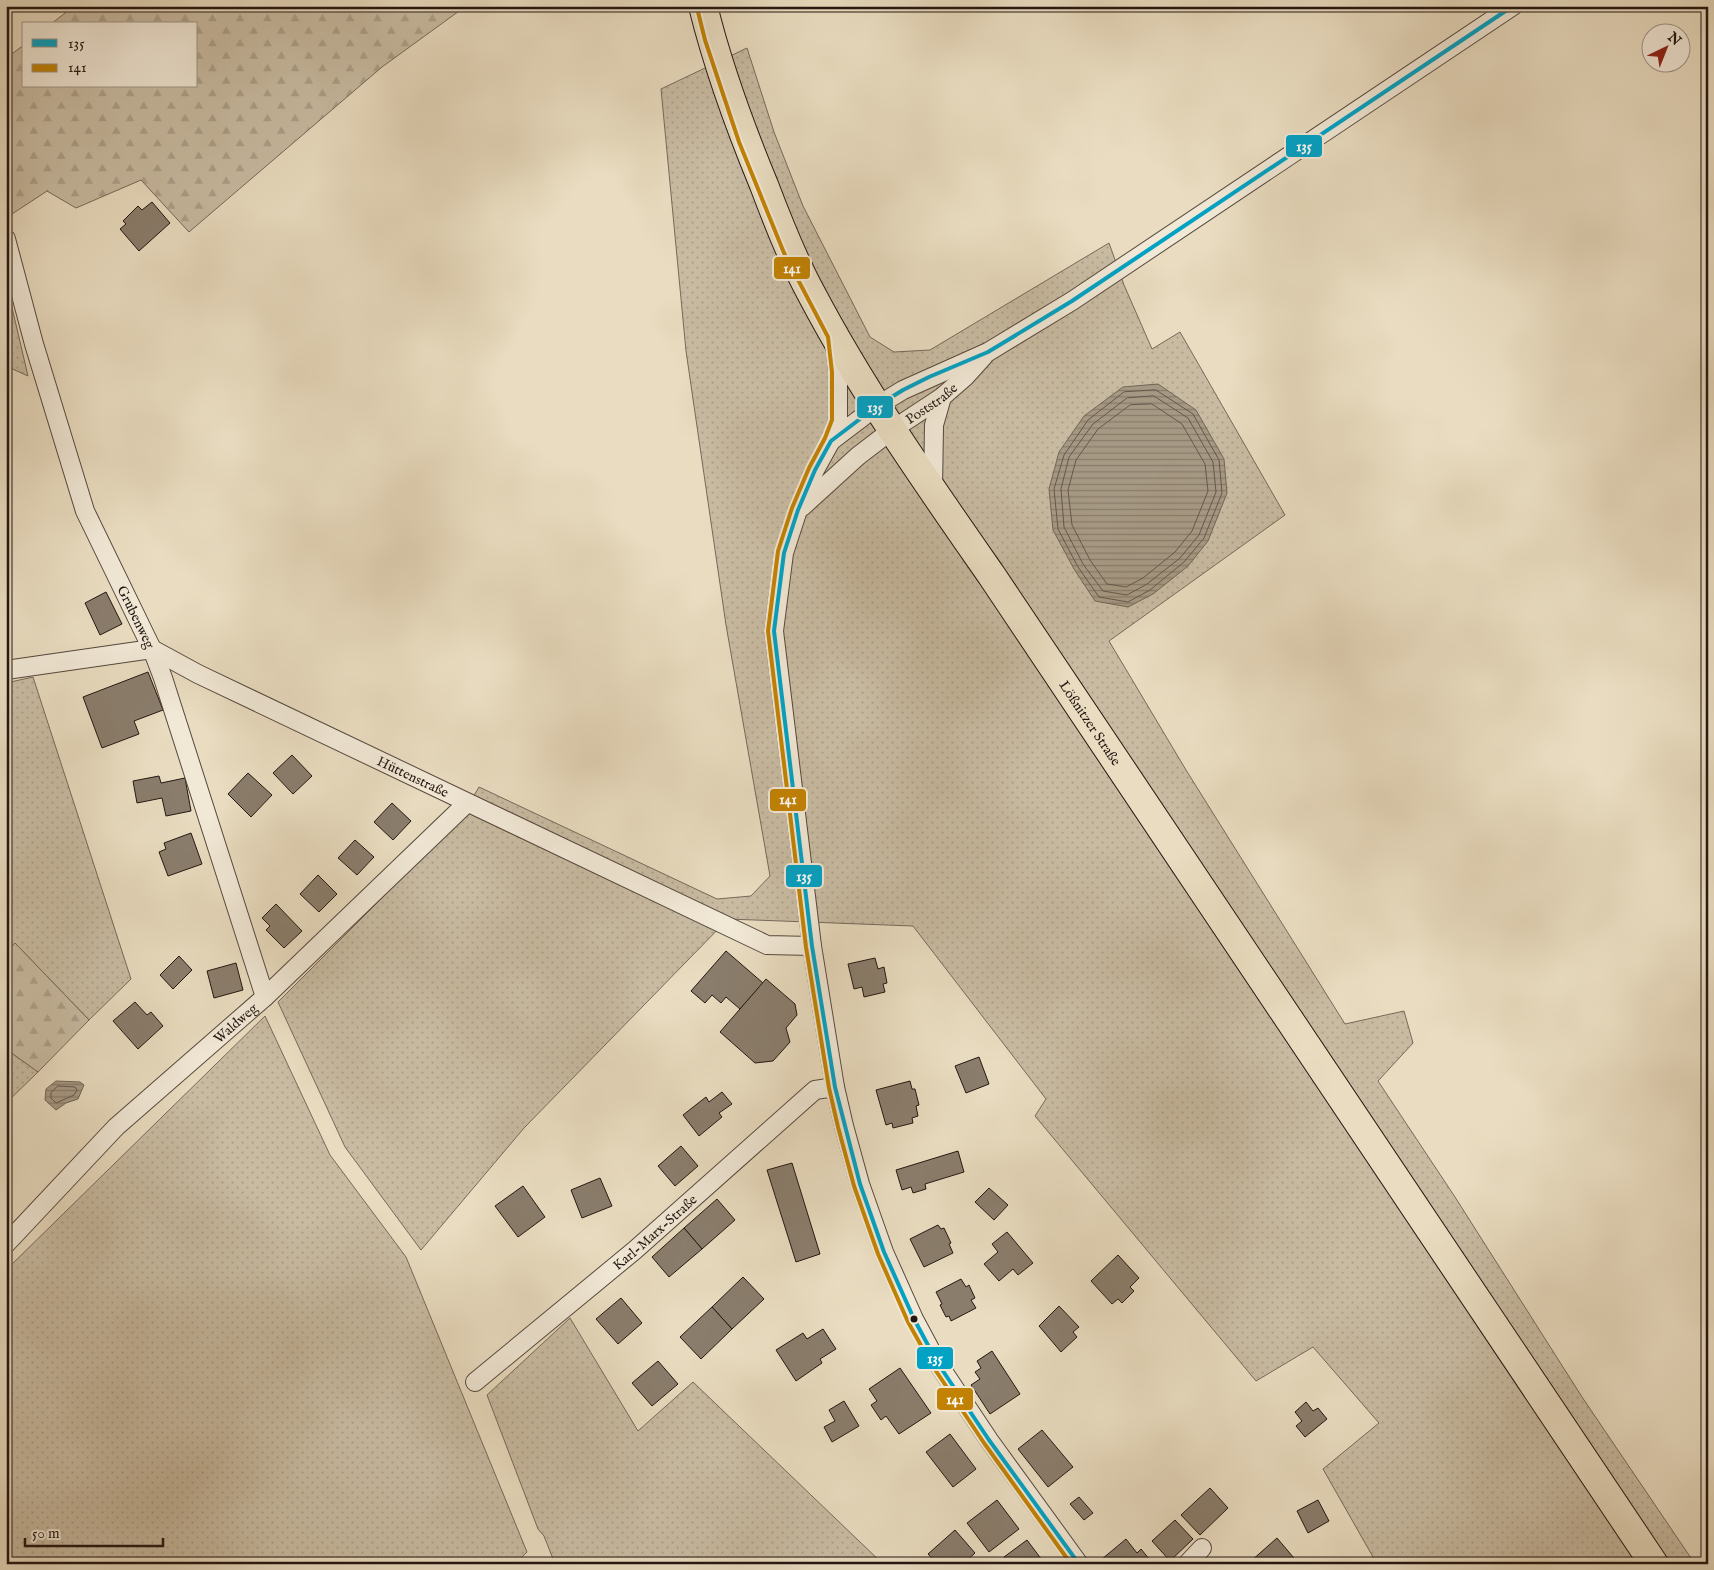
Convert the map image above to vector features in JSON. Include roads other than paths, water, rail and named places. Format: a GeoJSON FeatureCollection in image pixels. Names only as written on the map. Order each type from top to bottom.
{"type":"FeatureCollection","features":[{"type":"Feature","properties":{"kind":"main road","name":"Lößnitzer Straße"},"geometry":{"type":"LineString","coordinates":[[703,6],[711,38],[746,140],[790,251],[834,335],[877,406],[1654,1564]]}},
{"type":"Feature","properties":{"kind":"street","name":"Poststraße"},"geometry":{"type":"LineString","coordinates":[[877,406],[929,377],[988,352],[1102,282],[1513,6]]}},
{"type":"Feature","properties":{"kind":"street","name":"Grubenweg"},"geometry":{"type":"LineString","coordinates":[[6,239],[34,344],[85,511],[152,649],[266,997]]}},
{"type":"Feature","properties":{"kind":"street"},"geometry":{"type":"LineString","coordinates":[[834,335],[838,372],[838,421],[831,441],[815,470],[798,510],[784,553],[774,631],[812,946],[835,1087],[860,1184],[884,1252],[914,1319],[936,1362],[989,1440],[1079,1564]]}},
{"type":"Feature","properties":{"kind":"street","name":"Poststraße"},"geometry":{"type":"LineString","coordinates":[[892,430],[942,397],[965,377],[988,352]]}},
{"type":"Feature","properties":{"kind":"street"},"geometry":{"type":"LineString","coordinates":[[933,490],[932,451],[934,426],[942,397]]}},
{"type":"Feature","properties":{"kind":"street"},"geometry":{"type":"LineString","coordinates":[[831,441],[877,406]]}},
{"type":"Feature","properties":{"kind":"street"},"geometry":{"type":"LineString","coordinates":[[798,510],[858,456],[892,430]]}},
{"type":"Feature","properties":{"kind":"street"},"geometry":{"type":"LineString","coordinates":[[6,670],[152,649]]}},
{"type":"Feature","properties":{"kind":"street","name":"Hüttenstraße"},"geometry":{"type":"LineString","coordinates":[[152,649],[207,678],[466,803],[767,945],[812,946]]}},
{"type":"Feature","properties":{"kind":"street","name":"Waldweg"},"geometry":{"type":"LineString","coordinates":[[6,1244],[116,1127],[266,997],[466,803]]}},
{"type":"Feature","properties":{"kind":"street","name":"Karl-Marx-Straße"},"geometry":{"type":"LineString","coordinates":[[475,1382],[635,1250],[815,1090],[835,1087]]}},
{"type":"Feature","properties":{"kind":"street"},"geometry":{"type":"LineString","coordinates":[[1187,1564],[1202,1548]]}},
{"type":"Feature","properties":{"kind":"water"},"geometry":{"type":"Polygon","coordinates":[[[1158,384],[1196,410],[1224,459],[1227,493],[1208,541],[1188,566],[1153,594],[1128,607],[1095,601],[1074,569],[1053,530],[1049,489],[1059,452],[1084,416],[1123,387],[1158,384]]]}},
{"type":"Feature","properties":{"kind":"water"},"geometry":{"type":"Polygon","coordinates":[[[56,1081],[80,1082],[84,1085],[78,1099],[66,1103],[56,1110],[45,1100],[46,1089],[56,1081]]]}}]}
